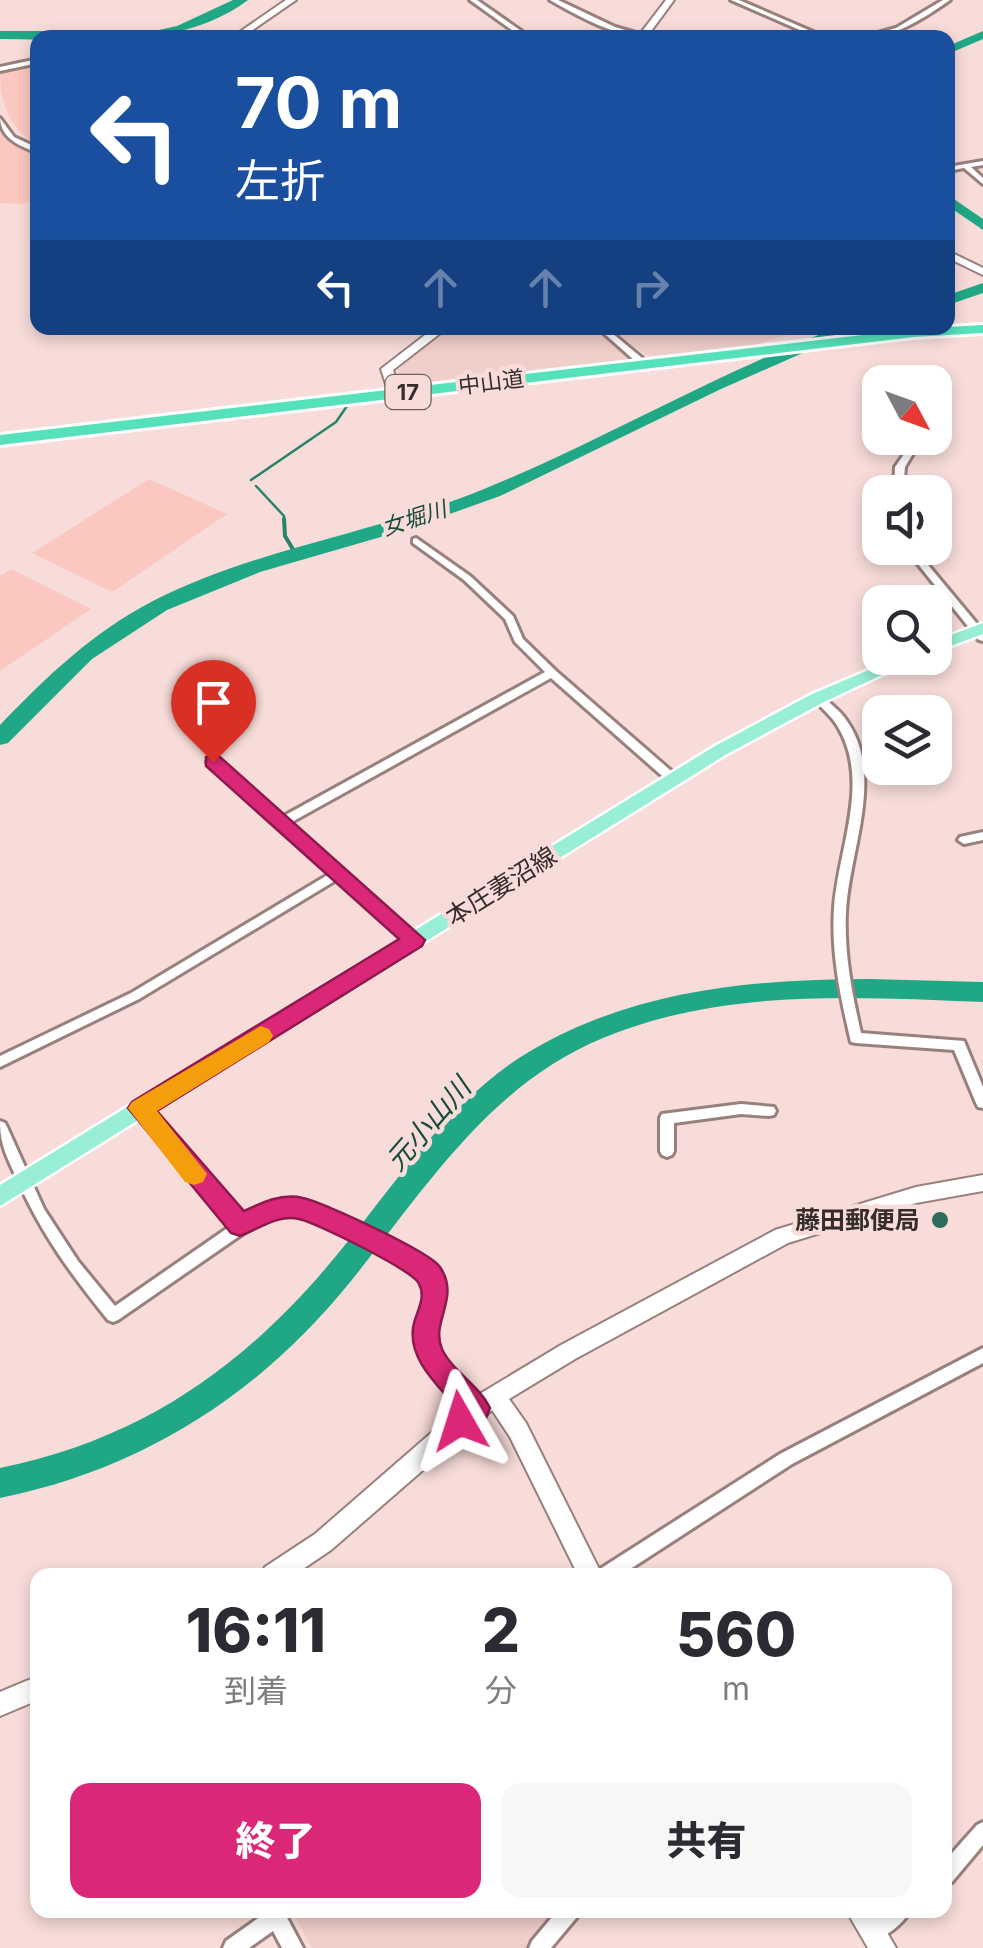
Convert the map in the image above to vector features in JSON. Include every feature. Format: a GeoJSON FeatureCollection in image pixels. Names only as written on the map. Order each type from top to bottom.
{"type":"FeatureCollection","features":[{"type":"Feature","properties":{"kind":"highway","name":"中山道"},"geometry":{"type":"LineString","coordinates":[[955,331],[983,329]]}},
{"type":"Feature","properties":{"kind":"highway","name":"中山道"},"geometry":{"type":"LineString","coordinates":[[0,440],[897,335]]}},
{"type":"Feature","properties":{"kind":"main road"},"geometry":{"type":"LineString","coordinates":[[952,641],[981,632]]}},
{"type":"Feature","properties":{"kind":"main road","name":"本庄妻沼線"},"geometry":{"type":"LineString","coordinates":[[0,1197],[673,778],[818,698],[871,675]]}},
{"type":"Feature","properties":{"kind":"street"},"geometry":{"type":"LineString","coordinates":[[247,30],[292,0]]}},
{"type":"Feature","properties":{"kind":"street"},"geometry":{"type":"LineString","coordinates":[[472,0],[516,30]]}},
{"type":"Feature","properties":{"kind":"street"},"geometry":{"type":"LineString","coordinates":[[553,0],[620,30]]}},
{"type":"Feature","properties":{"kind":"street"},"geometry":{"type":"LineString","coordinates":[[650,30],[670,0]]}},
{"type":"Feature","properties":{"kind":"street"},"geometry":{"type":"LineString","coordinates":[[734,0],[805,30]]}},
{"type":"Feature","properties":{"kind":"street"},"geometry":{"type":"LineString","coordinates":[[894,30],[946,0]]}},
{"type":"Feature","properties":{"kind":"street"},"geometry":{"type":"LineString","coordinates":[[0,69],[30,63]]}},
{"type":"Feature","properties":{"kind":"street"},"geometry":{"type":"LineString","coordinates":[[0,120],[15,140],[30,147]]}},
{"type":"Feature","properties":{"kind":"street"},"geometry":{"type":"LineString","coordinates":[[955,168],[983,164]]}},
{"type":"Feature","properties":{"kind":"street"},"geometry":{"type":"LineString","coordinates":[[966,166],[983,182]]}},
{"type":"Feature","properties":{"kind":"street"},"geometry":{"type":"LineString","coordinates":[[955,258],[981,271]]}},
{"type":"Feature","properties":{"kind":"street"},"geometry":{"type":"LineString","coordinates":[[394,394],[387,370],[432,335]]}},
{"type":"Feature","properties":{"kind":"street"},"geometry":{"type":"LineString","coordinates":[[610,335],[645,364]]}},
{"type":"Feature","properties":{"kind":"street"},"geometry":{"type":"LineString","coordinates":[[416,541],[467,578],[509,618],[519,640],[673,778]]}},
{"type":"Feature","properties":{"kind":"street"},"geometry":{"type":"LineString","coordinates":[[924,565],[981,632]]}},
{"type":"Feature","properties":{"kind":"street"},"geometry":{"type":"LineString","coordinates":[[281,822],[552,672]]}},
{"type":"Feature","properties":{"kind":"street"},"geometry":{"type":"LineString","coordinates":[[818,698],[838,713],[860,770],[854,830],[840,902],[841,958],[856,1038],[959,1045],[983,1103]]}},
{"type":"Feature","properties":{"kind":"street"},"geometry":{"type":"LineString","coordinates":[[213,762],[414,940]]}},
{"type":"Feature","properties":{"kind":"street"},"geometry":{"type":"LineString","coordinates":[[964,840],[983,836]]}},
{"type":"Feature","properties":{"kind":"street"},"geometry":{"type":"LineString","coordinates":[[0,1062],[135,996],[338,874]]}},
{"type":"Feature","properties":{"kind":"street"},"geometry":{"type":"LineString","coordinates":[[140,1108],[240,1225]]}},
{"type":"Feature","properties":{"kind":"street"},"geometry":{"type":"LineString","coordinates":[[667,1151],[666,1118],[741,1110],[769,1112]]}},
{"type":"Feature","properties":{"kind":"street"},"geometry":{"type":"LineString","coordinates":[[0,1127],[24,1182],[73,1265],[113,1315],[240,1225],[261,1213],[288,1206],[326,1219],[429,1272],[436,1295],[426,1327],[433,1360],[518,1430],[587,1568]]}},
{"type":"Feature","properties":{"kind":"street"},"geometry":{"type":"LineString","coordinates":[[284,1568],[323,1542],[485,1402],[782,1236],[916,1195],[983,1183]]}},
{"type":"Feature","properties":{"kind":"street"},"geometry":{"type":"LineString","coordinates":[[617,1568],[786,1459],[983,1355]]}},
{"type":"Feature","properties":{"kind":"street"},"geometry":{"type":"LineString","coordinates":[[0,1704],[30,1691]]}},
{"type":"Feature","properties":{"kind":"street"},"geometry":{"type":"LineString","coordinates":[[952,1868],[983,1831]]}},
{"type":"Feature","properties":{"kind":"street"},"geometry":{"type":"LineString","coordinates":[[234,1948],[269,1918]]}},
{"type":"Feature","properties":{"kind":"street"},"geometry":{"type":"LineString","coordinates":[[276,1918],[293,1948]]}},
{"type":"Feature","properties":{"kind":"street"},"geometry":{"type":"LineString","coordinates":[[540,1948],[564,1918]]}},
{"type":"Feature","properties":{"kind":"shaded area"},"geometry":{"type":"Polygon","coordinates":[[[30,67],[30,140],[8,114],[0,74],[30,67]]]}},
{"type":"Feature","properties":{"kind":"shaded area"},"geometry":{"type":"Polygon","coordinates":[[[0,127],[14,143],[30,150],[30,201],[0,203],[0,127]]]}},
{"type":"Feature","properties":{"kind":"shaded area"},"geometry":{"type":"Polygon","coordinates":[[[442,335],[602,335],[632,360],[402,385],[398,370],[442,335]]]}},
{"type":"Feature","properties":{"kind":"shaded area"},"geometry":{"type":"Polygon","coordinates":[[[619,335],[786,335],[744,348],[650,358],[619,335]]]}},
{"type":"Feature","properties":{"kind":"shaded area"},"geometry":{"type":"Polygon","coordinates":[[[149,479],[227,514],[112,592],[32,553],[149,479]]]}},
{"type":"Feature","properties":{"kind":"shaded area"},"geometry":{"type":"Polygon","coordinates":[[[11,569],[91,609],[0,671],[0,576],[11,569]]]}},
{"type":"Feature","properties":{"kind":"shaded area"},"geometry":{"type":"Polygon","coordinates":[[[295,1918],[553,1918],[529,1948],[312,1948],[295,1918]]]}},
{"type":"Feature","properties":{"kind":"waterway"},"geometry":{"type":"LineString","coordinates":[[176,30],[242,0]]}},
{"type":"Feature","properties":{"kind":"waterway"},"geometry":{"type":"LineString","coordinates":[[0,35],[30,35]]}},
{"type":"Feature","properties":{"kind":"waterway","name":"女堀川"},"geometry":{"type":"LineString","coordinates":[[955,47],[983,35]]}},
{"type":"Feature","properties":{"kind":"waterway","name":"女堀川"},"geometry":{"type":"LineString","coordinates":[[955,204],[983,226]]}},
{"type":"Feature","properties":{"kind":"waterway","name":"女堀川"},"geometry":{"type":"LineString","coordinates":[[955,298],[983,288]]}},
{"type":"Feature","properties":{"kind":"waterway","name":"女堀川"},"geometry":{"type":"LineString","coordinates":[[0,738],[85,655],[160,606],[253,568],[399,526],[493,492],[760,364],[832,335]]}},
{"type":"Feature","properties":{"kind":"waterway"},"geometry":{"type":"LineString","coordinates":[[251,480],[336,422],[347,406]]}},
{"type":"Feature","properties":{"kind":"waterway"},"geometry":{"type":"LineString","coordinates":[[256,486],[284,519]]}},
{"type":"Feature","properties":{"kind":"waterway"},"geometry":{"type":"LineString","coordinates":[[284,519],[285,536],[297,556]]}},
{"type":"Feature","properties":{"kind":"waterway","name":"元小山川"},"geometry":{"type":"LineString","coordinates":[[0,1483],[50,1473],[98,1457],[145,1436],[232,1380],[307,1311],[431,1156],[482,1103],[540,1058],[591,1031],[645,1012],[756,992],[869,988],[983,992]]}},
{"type":"Feature","properties":{"kind":"slow traffic"},"geometry":{"type":"LineString","coordinates":[[194,1174],[140,1108],[261,1036]]}},
{"type":"Feature","properties":{"kind":"place","name":"藤田郵便局"},"geometry":{"type":"Point","coordinates":[940,1220]}},
{"type":"Feature","properties":{"kind":"route"},"geometry":{"type":"LineString","coordinates":[[213,762],[414,940],[140,1108],[240,1225],[274,1209],[300,1208],[406,1257],[429,1272],[436,1295],[426,1327],[427,1346],[433,1360],[476,1408],[460,1421]]}}]}
